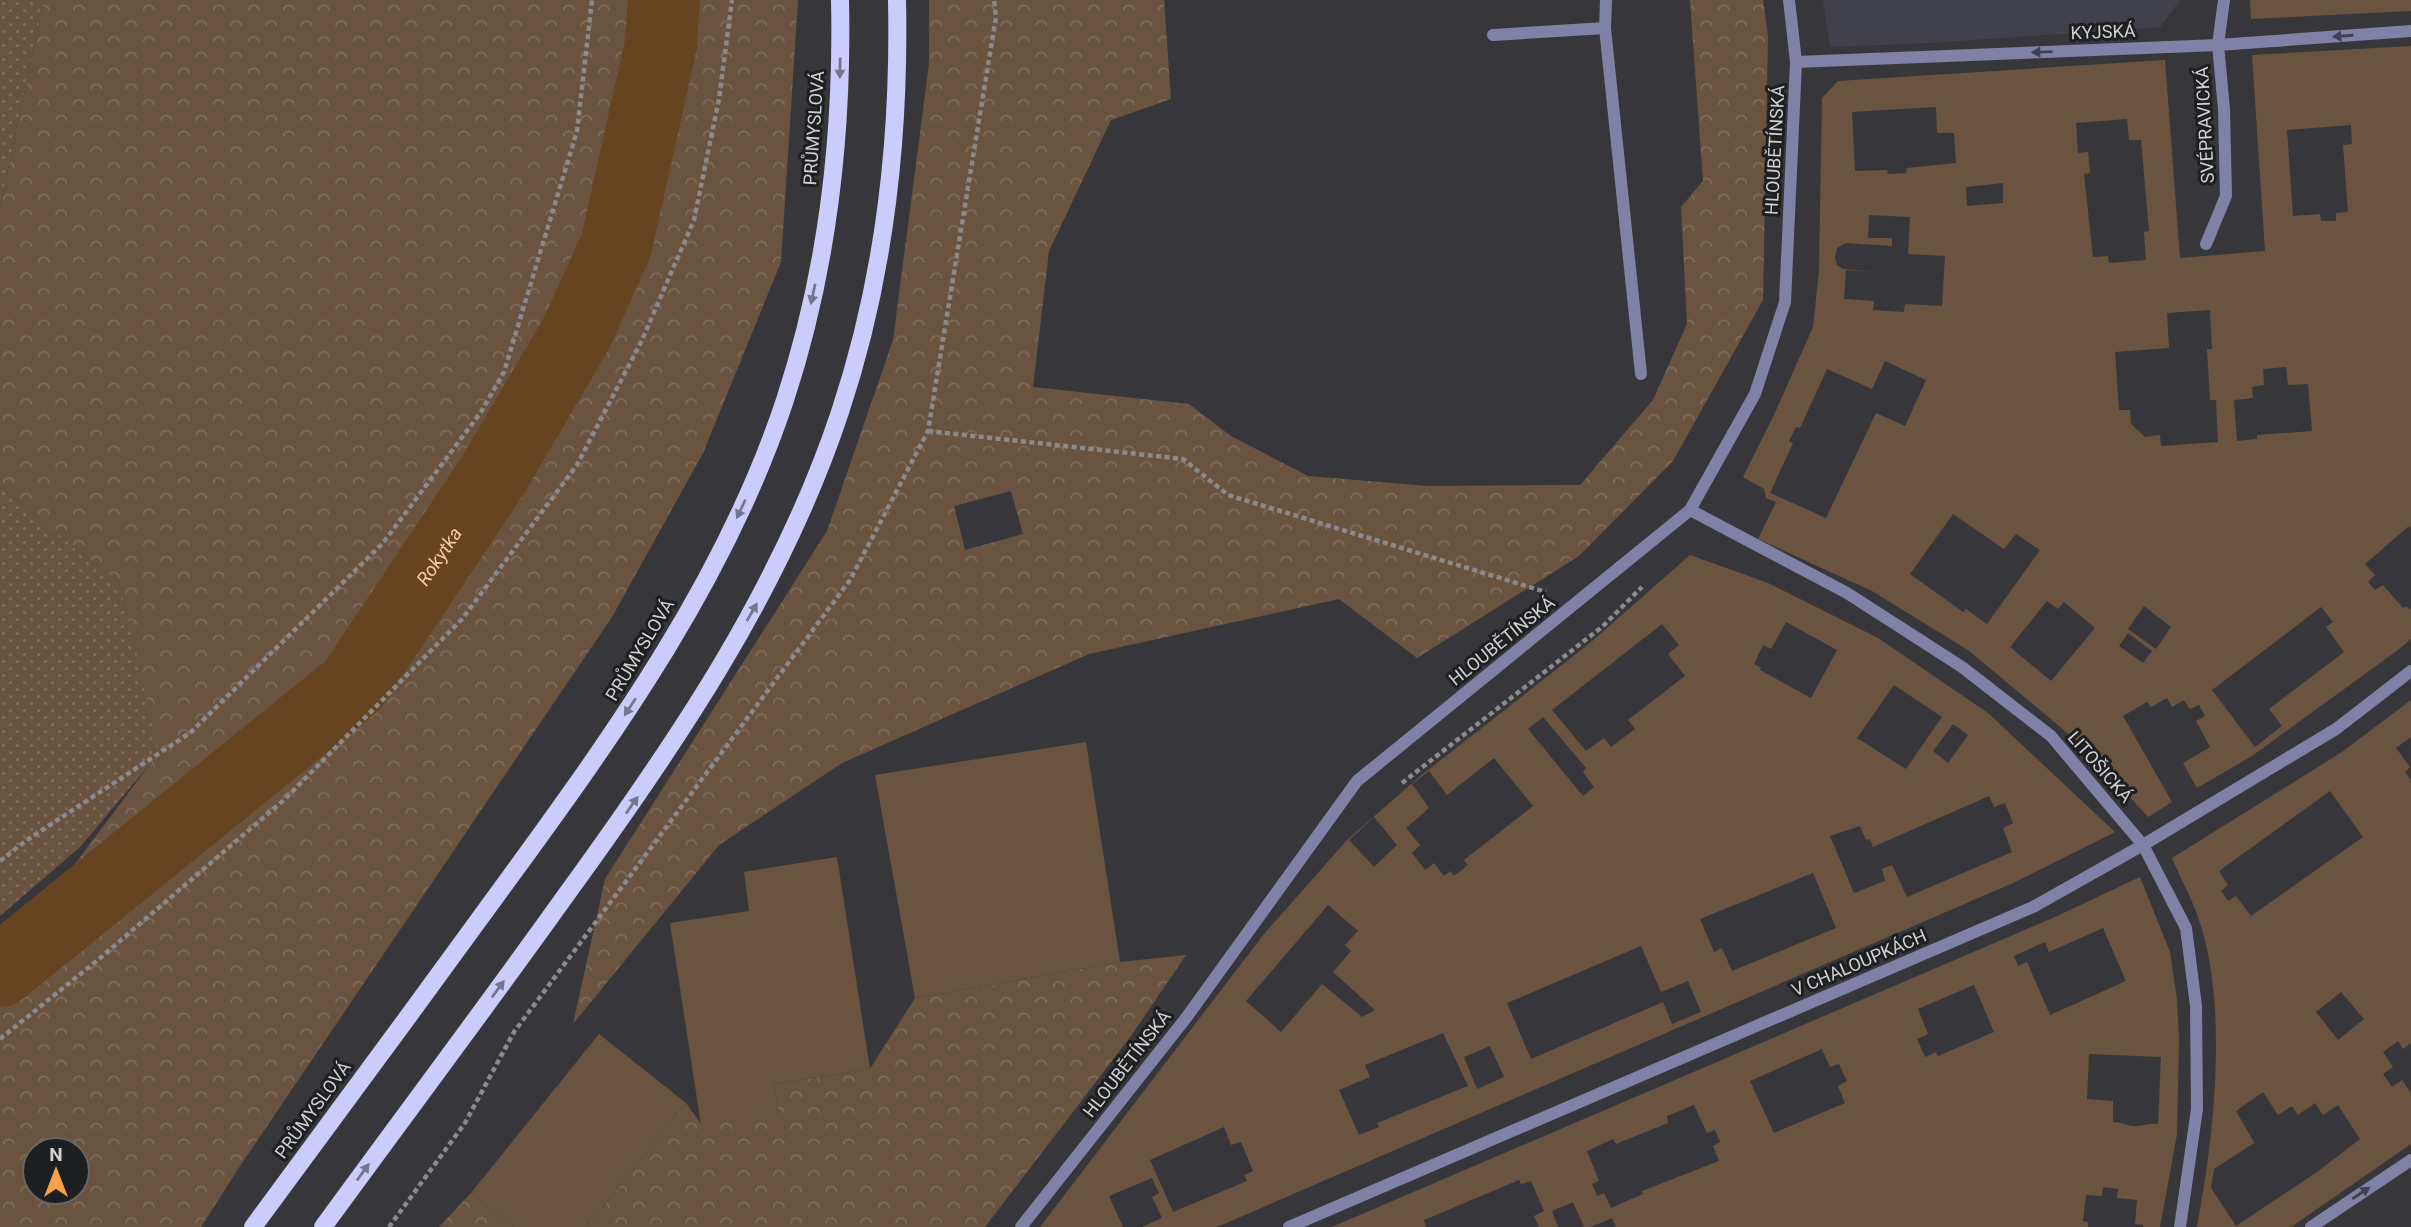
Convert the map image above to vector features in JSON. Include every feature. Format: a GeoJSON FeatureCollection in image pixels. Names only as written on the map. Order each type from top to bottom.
{"type":"FeatureCollection","features":[{"type":"Feature","properties":{"kind":"main road","name":"PRŮMYSLOVÁ"},"geometry":{"type":"LineString","coordinates":[[253,1227],[594,760],[676,634],[734,523],[784,402],[815,288],[836,146],[840,91],[840,0]]}},
{"type":"Feature","properties":{"kind":"main road"},"geometry":{"type":"LineString","coordinates":[[323,1227],[531,944],[677,739],[757,605],[802,512],[840,413],[879,258],[888,200],[895,114],[897,0]]}},
{"type":"Feature","properties":{"kind":"street"},"geometry":{"type":"LineString","coordinates":[[1606,0],[1605,28],[1641,374]]}},
{"type":"Feature","properties":{"kind":"street","name":"HLOUBĚTÍNSKÁ"},"geometry":{"type":"LineString","coordinates":[[1021,1227],[1185,1018],[1357,781],[1690,510],[1755,394],[1785,302],[1796,62],[1789,0]]}},
{"type":"Feature","properties":{"kind":"street","name":"SVÉPRAVICKÁ"},"geometry":{"type":"LineString","coordinates":[[2206,244],[2226,196],[2224,109],[2218,45],[2224,0]]}},
{"type":"Feature","properties":{"kind":"street"},"geometry":{"type":"LineString","coordinates":[[1493,35],[1605,28]]}},
{"type":"Feature","properties":{"kind":"street","name":"KYJSKÁ"},"geometry":{"type":"LineString","coordinates":[[1796,62],[2218,45],[2411,31]]}},
{"type":"Feature","properties":{"kind":"street","name":"LITOŠICKÁ"},"geometry":{"type":"LineString","coordinates":[[1690,510],[1847,593],[1962,667],[2051,736],[2143,845],[2186,928],[2196,1006],[2197,1109],[2180,1227]]}},
{"type":"Feature","properties":{"kind":"street","name":"V CHALOUPKÁCH"},"geometry":{"type":"LineString","coordinates":[[1289,1227],[2033,907],[2143,845],[2336,729],[2411,671]]}},
{"type":"Feature","properties":{"kind":"street"},"geometry":{"type":"LineString","coordinates":[[2311,1227],[2411,1160]]}},
{"type":"Feature","properties":{"kind":"path"},"geometry":{"type":"LineString","coordinates":[[0,861],[27,840],[190,733],[383,543],[481,412],[504,372],[577,131],[592,0]]}},
{"type":"Feature","properties":{"kind":"path"},"geometry":{"type":"LineString","coordinates":[[0,1039],[99,959],[285,799],[462,619],[577,465],[642,340],[694,220],[719,99],[732,0]]}},
{"type":"Feature","properties":{"kind":"path"},"geometry":{"type":"LineString","coordinates":[[389,1227],[465,1123],[514,1032],[850,580],[928,432],[996,17],[994,0]]}},
{"type":"Feature","properties":{"kind":"path"},"geometry":{"type":"LineString","coordinates":[[928,432],[1182,458],[1228,495],[1578,602]]}},
{"type":"Feature","properties":{"kind":"shaded area"},"geometry":{"type":"Polygon","coordinates":[[[1823,0],[2180,0],[2160,27],[1830,47],[1823,0]]]}},
{"type":"Feature","properties":{"kind":"green space"},"geometry":{"type":"Polygon","coordinates":[[[0,0],[44,0],[0,207],[0,0]]]}},
{"type":"Feature","properties":{"kind":"green space"},"geometry":{"type":"Polygon","coordinates":[[[44,0],[798,0],[781,262],[703,453],[612,617],[201,1227],[0,1227],[0,964],[159,752],[119,583],[0,487],[0,207],[44,0]]]}},
{"type":"Feature","properties":{"kind":"green space"},"geometry":{"type":"Polygon","coordinates":[[[929,0],[1164,0],[1171,99],[1111,120],[1049,251],[1033,387],[1189,404],[1231,436],[1308,476],[1428,486],[1580,485],[1653,400],[1687,324],[1681,207],[1703,181],[1690,0],[1763,0],[1768,36],[1763,300],[1673,461],[1579,556],[1417,658],[1339,599],[1089,654],[842,763],[719,845],[573,1024],[605,879],[827,531],[893,340],[929,64],[929,0]],[[1011,491],[954,506],[965,550],[1023,534],[1011,491]]]}},
{"type":"Feature","properties":{"kind":"green space"},"geometry":{"type":"Polygon","coordinates":[[[2250,0],[2411,0],[2411,11],[2251,19],[2250,0]]]}},
{"type":"Feature","properties":{"kind":"green space"},"geometry":{"type":"Polygon","coordinates":[[[2411,46],[2411,528],[2409,526],[2365,564],[2375,575],[2368,582],[2375,590],[2383,585],[2403,608],[2406,606],[2411,610],[2411,639],[2252,756],[2197,788],[2183,763],[2210,747],[2196,721],[2205,716],[2199,705],[2190,709],[2184,700],[2172,707],[2167,698],[2151,707],[2147,702],[2123,716],[2172,802],[2148,817],[2083,746],[1968,650],[1872,591],[1758,539],[1776,502],[1766,498],[1764,489],[1743,477],[1813,327],[1819,270],[1822,98],[1838,81],[2165,60],[2180,258],[2265,251],[2252,55],[2411,46]],[[1936,107],[1852,112],[1855,171],[1887,170],[1888,174],[1906,173],[1907,168],[1956,163],[1954,133],[1937,133],[1936,107]],[[2127,119],[2076,123],[2078,153],[2088,152],[2090,173],[2084,174],[2093,257],[2108,256],[2109,263],[2146,260],[2144,232],[2149,231],[2141,140],[2129,140],[2127,119]],[[2351,125],[2287,130],[2293,216],[2320,214],[2321,221],[2336,221],[2336,213],[2348,212],[2343,145],[2352,144],[2351,125]],[[2003,183],[1966,187],[1967,206],[2003,203],[2003,183]],[[1869,215],[1868,238],[1892,238],[1892,246],[1846,243],[1837,248],[1837,265],[1843,269],[1875,272],[1846,270],[1844,299],[1874,301],[1873,310],[1904,312],[1905,304],[1942,306],[1945,256],[1908,254],[1910,217],[1869,215]],[[2210,310],[2167,313],[2169,348],[2115,352],[2119,410],[2130,410],[2131,424],[2145,437],[2160,435],[2161,446],[2218,442],[2216,400],[2210,400],[2207,349],[2212,349],[2210,310]],[[1885,361],[1872,389],[1827,369],[1800,428],[1796,427],[1789,441],[1793,443],[1770,493],[1826,518],[1876,413],[1905,426],[1926,380],[1885,361]],[[2286,367],[2263,369],[2264,385],[2252,387],[2253,398],[2234,400],[2237,441],[2257,439],[2257,435],[2312,431],[2308,384],[2288,385],[2286,367]],[[1953,514],[1910,574],[1963,612],[1966,609],[1987,624],[2040,550],[2016,534],[2004,549],[1953,514]],[[2047,601],[2010,647],[2051,681],[2095,628],[2064,602],[2058,609],[2047,601]],[[2144,606],[2128,629],[2156,649],[2171,627],[2144,606]],[[2321,607],[2212,690],[2255,747],[2282,726],[2269,709],[2344,652],[2326,627],[2333,622],[2321,607]],[[2128,633],[2119,646],[2143,663],[2152,651],[2128,633]]]}},
{"type":"Feature","properties":{"kind":"green space"},"geometry":{"type":"Polygon","coordinates":[[[0,487],[119,583],[160,752],[80,847],[0,916],[0,487]]]}},
{"type":"Feature","properties":{"kind":"green space"},"geometry":{"type":"Polygon","coordinates":[[[1690,555],[1768,583],[1878,638],[1988,713],[2115,832],[2013,883],[1217,1227],[1142,1227],[1162,1218],[1152,1197],[1159,1193],[1152,1178],[1109,1196],[1123,1227],[1040,1227],[1264,934],[1347,840],[1418,778],[1590,643],[1690,555]],[[1786,622],[1771,649],[1763,645],[1754,664],[1811,698],[1837,650],[1786,622]],[[1662,624],[1552,710],[1586,751],[1604,738],[1611,747],[1635,729],[1628,720],[1685,676],[1668,654],[1679,645],[1662,624]],[[1894,685],[1857,738],[1906,769],[1942,717],[1894,685]],[[1543,717],[1528,729],[1583,796],[1594,787],[1583,772],[1586,768],[1543,717]],[[1953,724],[1933,751],[1948,763],[1968,735],[1953,724]],[[1494,758],[1447,795],[1429,771],[1412,784],[1429,808],[1406,828],[1420,845],[1412,853],[1425,870],[1434,863],[1444,876],[1450,871],[1454,876],[1468,865],[1464,860],[1533,806],[1494,758]],[[1989,796],[1873,847],[1870,839],[1866,840],[1860,826],[1830,836],[1854,893],[1885,881],[1882,869],[1892,865],[1907,897],[2012,852],[2003,828],[2013,823],[2005,803],[1994,807],[1989,796]],[[1374,817],[1349,840],[1374,867],[1397,845],[1374,817]],[[1813,873],[1700,919],[1714,952],[1722,948],[1732,971],[1836,928],[1813,873]],[[1328,905],[1246,1001],[1281,1032],[1322,984],[1362,1017],[1375,1010],[1333,972],[1351,951],[1345,945],[1358,931],[1328,905]],[[1641,946],[1507,1003],[1531,1059],[1663,1002],[1672,1024],[1701,1012],[1688,981],[1661,992],[1641,946]],[[1443,1033],[1365,1065],[1370,1077],[1339,1090],[1359,1135],[1379,1127],[1377,1123],[1468,1086],[1443,1033]],[[1490,1046],[1464,1057],[1477,1089],[1504,1077],[1490,1046]],[[1224,1127],[1150,1160],[1173,1212],[1247,1181],[1244,1175],[1253,1171],[1241,1142],[1231,1145],[1224,1127]]]}},
{"type":"Feature","properties":{"kind":"green space"},"geometry":{"type":"Polygon","coordinates":[[[2411,700],[2411,737],[2396,748],[2410,767],[2405,772],[2411,780],[2411,1043],[2403,1049],[2398,1041],[2383,1052],[2393,1067],[2383,1074],[2392,1087],[2402,1080],[2411,1093],[2411,1144],[2291,1227],[2197,1227],[2213,1112],[2216,1030],[2208,952],[2198,917],[2172,858],[2342,752],[2411,700]],[[2330,791],[2219,871],[2228,885],[2221,891],[2228,901],[2236,896],[2251,916],[2363,837],[2330,791]],[[2341,992],[2316,1012],[2338,1040],[2364,1019],[2341,992]],[[2263,1092],[2236,1111],[2255,1144],[2214,1169],[2211,1188],[2236,1226],[2317,1172],[2360,1139],[2338,1105],[2323,1115],[2315,1103],[2298,1115],[2292,1106],[2278,1115],[2263,1092]]]}},
{"type":"Feature","properties":{"kind":"green space"},"geometry":{"type":"Polygon","coordinates":[[[1086,742],[1120,962],[915,998],[875,775],[1086,742]]]}},
{"type":"Feature","properties":{"kind":"green space"},"geometry":{"type":"Polygon","coordinates":[[[837,857],[870,1069],[774,1084],[778,1113],[701,1125],[670,923],[749,911],[744,872],[837,857]]]}},
{"type":"Feature","properties":{"kind":"green space"},"geometry":{"type":"Polygon","coordinates":[[[2140,877],[2170,952],[2179,1038],[2177,1134],[2160,1227],[2135,1224],[2137,1200],[2117,1198],[2118,1189],[2103,1187],[2102,1196],[2086,1195],[2083,1221],[2088,1222],[2088,1227],[1616,1227],[1612,1218],[1591,1227],[1584,1227],[1573,1202],[1552,1211],[1558,1227],[1539,1227],[1534,1216],[1544,1211],[1531,1181],[1521,1184],[1519,1180],[1424,1220],[1426,1227],[1332,1227],[2055,917],[2140,877]],[[2103,928],[2049,952],[2045,942],[2014,956],[2018,966],[2027,962],[2050,1015],[2126,981],[2103,928]],[[1974,985],[1918,1009],[1928,1034],[1917,1039],[1925,1057],[1936,1052],[1938,1056],[1994,1032],[1974,985]],[[1822,1049],[1750,1081],[1774,1133],[1845,1103],[1838,1086],[1847,1081],[1839,1064],[1830,1067],[1822,1049]],[[2089,1054],[2087,1099],[2113,1101],[2113,1122],[2135,1126],[2158,1124],[2161,1057],[2089,1054]],[[1694,1105],[1667,1116],[1668,1123],[1616,1144],[1613,1139],[1587,1151],[1599,1181],[1592,1184],[1597,1196],[1604,1193],[1611,1208],[1643,1194],[1642,1191],[1719,1161],[1713,1146],[1720,1142],[1715,1130],[1707,1133],[1694,1105]]]}},
{"type":"Feature","properties":{"kind":"green space"},"geometry":{"type":"Polygon","coordinates":[[[1186,955],[1131,1036],[985,1227],[587,1227],[686,1103],[701,1124],[778,1112],[774,1084],[870,1069],[915,998],[1120,962],[1186,955]]]}},
{"type":"Feature","properties":{"kind":"green space"},"geometry":{"type":"Polygon","coordinates":[[[599,1034],[686,1103],[587,1227],[514,1227],[471,1193],[599,1034]]]}},
{"type":"Feature","properties":{"kind":"green space"},"geometry":{"type":"Polygon","coordinates":[[[471,1193],[514,1227],[439,1227],[471,1193]]]}},
{"type":"Feature","properties":{"kind":"waterway","name":"Rokytka"},"geometry":{"type":"LineString","coordinates":[[0,971],[353,685],[493,475],[576,334],[616,246],[661,44],[664,0]]}}]}
